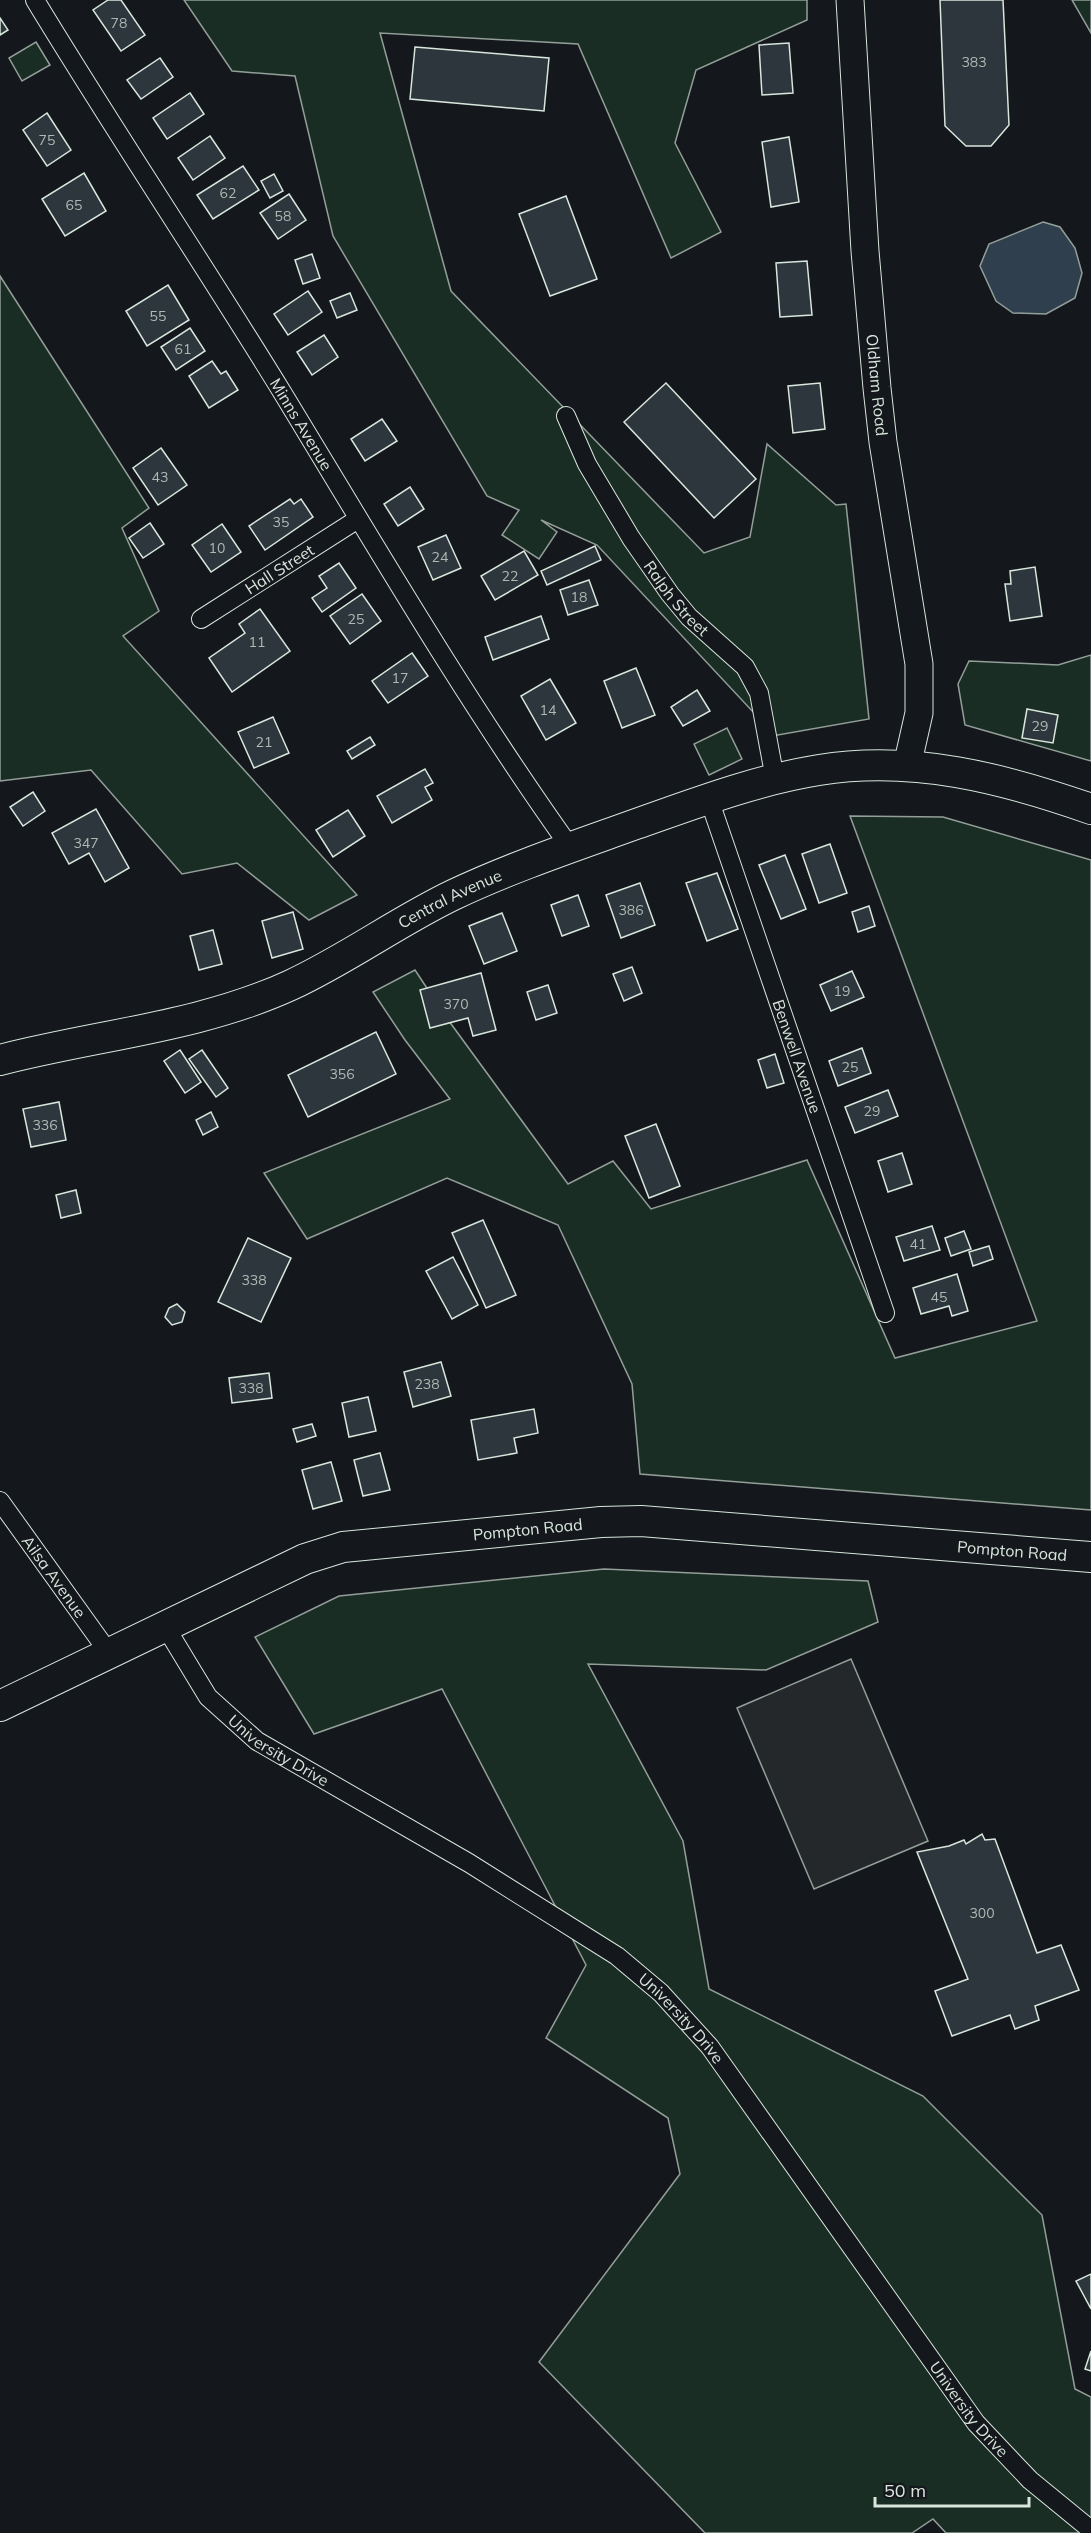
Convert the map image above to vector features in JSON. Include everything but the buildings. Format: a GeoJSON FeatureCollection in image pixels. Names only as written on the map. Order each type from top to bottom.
{"type":"FeatureCollection","features":[{"type":"Feature","properties":{"kind":"main road","name":"Central Avenue"},"geometry":{"type":"LineString","coordinates":[[0,1060],[190,1018],[265,995],[292,984],[452,896],[570,847],[775,779],[820,770],[907,766],[949,770],[992,778],[1091,809]]}},
{"type":"Feature","properties":{"kind":"main road","name":"Pompton Road"},"geometry":{"type":"LineString","coordinates":[[0,1706],[324,1551],[381,1542],[601,1522],[641,1521],[1091,1557]]}},
{"type":"Feature","properties":{"kind":"street","name":"Minns Avenue"},"geometry":{"type":"LineString","coordinates":[[34,0],[127,150],[176,221],[450,667],[570,847]]}},
{"type":"Feature","properties":{"kind":"street","name":"Oldham Road"},"geometry":{"type":"LineString","coordinates":[[850,0],[864,239],[877,388],[883,442],[919,664],[919,713],[907,766]]}},
{"type":"Feature","properties":{"kind":"street","name":"Ralph Street"},"geometry":{"type":"LineString","coordinates":[[566,416],[587,464],[631,538],[670,594],[689,617],[745,667],[759,693],[775,779]]}},
{"type":"Feature","properties":{"kind":"street","name":"Hall Street"},"geometry":{"type":"LineString","coordinates":[[201,620],[358,519]]}},
{"type":"Feature","properties":{"kind":"street","name":"Benwell Avenue"},"geometry":{"type":"LineString","coordinates":[[709,799],[885,1313]]}},
{"type":"Feature","properties":{"kind":"street","name":"Ailsa Avenue"},"geometry":{"type":"LineString","coordinates":[[0,1501],[109,1653]]}},
{"type":"Feature","properties":{"kind":"street","name":"University Drive"},"geometry":{"type":"LineString","coordinates":[[165,1626],[208,1697],[257,1741],[469,1863],[617,1956],[661,1993],[710,2047],[976,2423],[1030,2480],[1091,2530]]}},
{"type":"Feature","properties":{"kind":"green space"},"geometry":{"type":"Polygon","coordinates":[[[184,0],[807,0],[807,20],[696,70],[675,143],[721,232],[671,258],[578,44],[380,33],[451,291],[704,553],[750,537],[767,444],[836,505],[846,504],[869,719],[761,738],[756,715],[597,545],[541,520],[557,532],[539,559],[502,535],[519,510],[487,496],[333,236],[295,76],[232,71],[184,0]]]}},
{"type":"Feature","properties":{"kind":"green space"},"geometry":{"type":"Polygon","coordinates":[[[1072,0],[1091,0],[1091,33],[1072,0]]]}},
{"type":"Feature","properties":{"kind":"green space"},"geometry":{"type":"Polygon","coordinates":[[[36,42],[50,65],[22,81],[9,58],[36,42]]]}},
{"type":"Feature","properties":{"kind":"green space"},"geometry":{"type":"Polygon","coordinates":[[[0,276],[149,508],[122,528],[159,611],[123,636],[357,895],[309,920],[237,863],[182,874],[91,770],[0,781],[0,276]]]}},
{"type":"Feature","properties":{"kind":"green space"},"geometry":{"type":"Polygon","coordinates":[[[1091,655],[1091,761],[965,725],[958,684],[969,661],[1058,665],[1091,655]]]}},
{"type":"Feature","properties":{"kind":"green space"},"geometry":{"type":"Polygon","coordinates":[[[727,728],[742,759],[709,775],[694,744],[727,728]]]}},
{"type":"Feature","properties":{"kind":"green space"},"geometry":{"type":"Polygon","coordinates":[[[850,816],[943,817],[1091,860],[1091,1510],[640,1474],[632,1384],[558,1225],[447,1178],[307,1239],[264,1173],[450,1099],[405,1040],[373,992],[415,970],[446,1017],[568,1184],[613,1161],[651,1209],[807,1160],[895,1358],[1037,1321],[850,816]]]}},
{"type":"Feature","properties":{"kind":"green space"},"geometry":{"type":"Polygon","coordinates":[[[604,1569],[868,1581],[878,1622],[766,1670],[588,1664],[683,1841],[709,1989],[923,2096],[1042,2215],[1075,2389],[1091,2397],[1091,2533],[946,2533],[933,2519],[912,2533],[705,2533],[539,2362],[680,2174],[668,2118],[546,2038],[586,1965],[442,1689],[314,1734],[255,1637],[339,1596],[604,1569]]]}},
{"type":"Feature","properties":{"kind":"shaded area"},"geometry":{"type":"Polygon","coordinates":[[[851,1659],[928,1841],[814,1889],[737,1708],[851,1659]]]}},
{"type":"Feature","properties":{"kind":"water"},"geometry":{"type":"Polygon","coordinates":[[[1043,222],[1060,227],[1075,248],[1082,273],[1075,298],[1046,314],[1013,313],[996,301],[980,266],[989,244],[1043,222]]]}}]}
